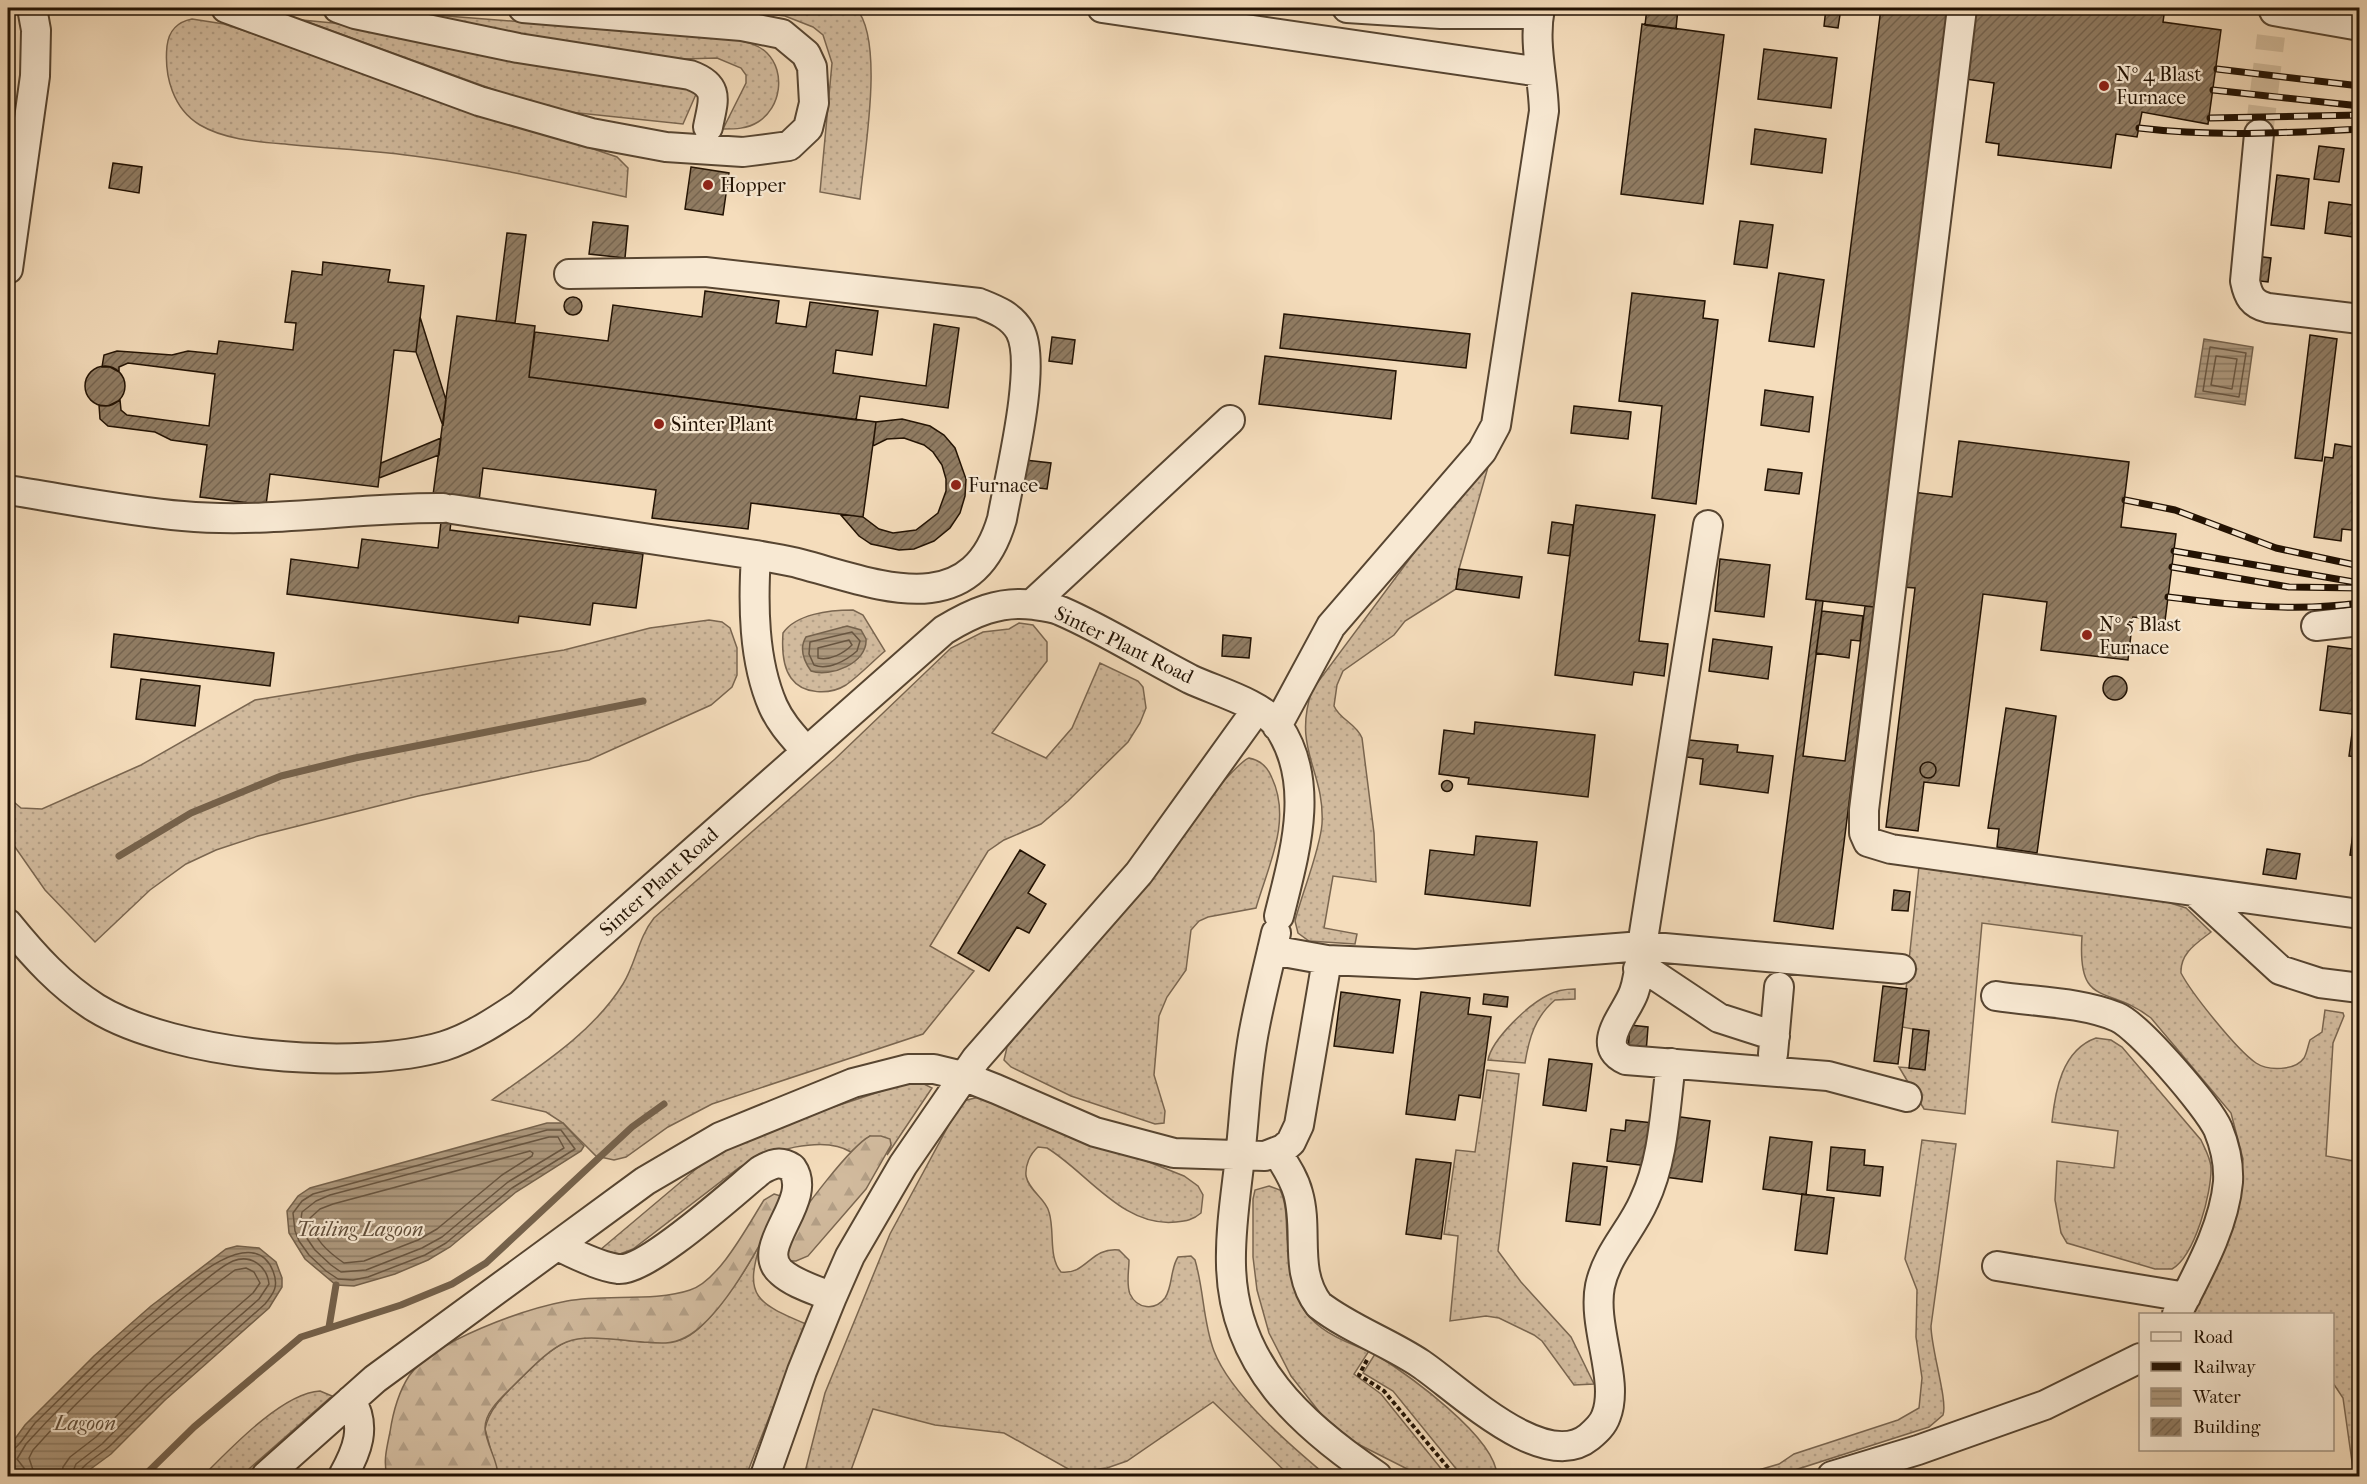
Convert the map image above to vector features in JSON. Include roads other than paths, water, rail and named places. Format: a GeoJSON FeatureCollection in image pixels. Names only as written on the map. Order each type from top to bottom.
{"type":"FeatureCollection","features":[{"type":"Feature","properties":{"kind":"lane"},"geometry":{"type":"LineString","coordinates":[[8,268],[35,76],[36,30],[32,8]]}},
{"type":"Feature","properties":{"kind":"lane"},"geometry":{"type":"LineString","coordinates":[[226,8],[479,101],[591,133],[666,147],[743,152],[777,150],[789,146],[808,128],[814,103],[812,66],[806,54],[782,34],[742,26],[523,8]]}},
{"type":"Feature","properties":{"kind":"lane"},"geometry":{"type":"LineString","coordinates":[[338,8],[356,14],[518,48],[690,75],[708,84],[712,91],[708,127]]}},
{"type":"Feature","properties":{"kind":"lane"},"geometry":{"type":"LineString","coordinates":[[1102,8],[1540,72]]}},
{"type":"Feature","properties":{"kind":"lane"},"geometry":{"type":"LineString","coordinates":[[765,1476],[802,1371],[850,1256],[886,1193],[963,1076],[1138,873],[1267,717],[1331,626],[1482,451],[1496,425],[1544,111],[1537,45],[1539,11],[1441,14],[1347,8]]}},
{"type":"Feature","properties":{"kind":"lane"},"geometry":{"type":"LineString","coordinates":[[1962,8],[1864,810],[1864,833],[1868,842],[1890,849],[2360,914]]}},
{"type":"Feature","properties":{"kind":"lane"},"geometry":{"type":"LineString","coordinates":[[2273,18],[2360,26]]}},
{"type":"Feature","properties":{"kind":"lane"},"geometry":{"type":"LineString","coordinates":[[2259,134],[2245,281],[2247,296],[2260,306],[2268,308],[2360,319]]}},
{"type":"Feature","properties":{"kind":"lane"},"geometry":{"type":"LineString","coordinates":[[8,490],[184,516],[253,518],[406,508],[448,509],[756,555],[801,564],[869,584],[908,590],[945,583],[978,565],[997,538],[1026,378],[1027,353],[1021,333],[1013,322],[999,311],[979,303],[734,274],[659,271],[569,274]]}},
{"type":"Feature","properties":{"kind":"lane"},"geometry":{"type":"LineString","coordinates":[[1032,604],[1230,420]]}},
{"type":"Feature","properties":{"kind":"lane"},"geometry":{"type":"LineString","coordinates":[[1708,525],[1640,957],[1630,1001],[1612,1034],[1612,1045],[1618,1057],[1626,1060],[1828,1076],[1907,1097]]}},
{"type":"Feature","properties":{"kind":"lane"},"geometry":{"type":"LineString","coordinates":[[756,555],[755,616],[765,680],[773,706],[785,728],[806,751]]}},
{"type":"Feature","properties":{"kind":"lane","name":"Sinter Plant Road"},"geometry":{"type":"LineString","coordinates":[[8,924],[46,969],[71,989],[97,1008],[153,1033],[195,1043],[285,1055],[362,1057],[412,1053],[464,1039],[520,1005],[944,630],[982,610],[1006,604],[1032,604],[1058,610],[1267,717]]}},
{"type":"Feature","properties":{"kind":"lane"},"geometry":{"type":"LineString","coordinates":[[2316,626],[2360,621]]}},
{"type":"Feature","properties":{"kind":"lane"},"geometry":{"type":"LineString","coordinates":[[1267,717],[1293,760],[1300,788],[1300,804],[1296,839],[1253,1036],[1232,1227],[1233,1293],[1250,1346],[1278,1393],[1298,1416],[1377,1476]]}},
{"type":"Feature","properties":{"kind":"lane"},"geometry":{"type":"LineString","coordinates":[[2195,892],[2280,970],[2320,983],[2360,988]]}},
{"type":"Feature","properties":{"kind":"lane"},"geometry":{"type":"LineString","coordinates":[[1276,933],[1327,960],[1382,964],[1640,957],[1901,969]]}},
{"type":"Feature","properties":{"kind":"lane"},"geometry":{"type":"LineString","coordinates":[[1640,957],[1653,974],[1719,1018],[1775,1036]]}},
{"type":"Feature","properties":{"kind":"lane"},"geometry":{"type":"LineString","coordinates":[[266,1476],[351,1400],[417,1347],[645,1181],[720,1137],[880,1075],[908,1069],[934,1069],[963,1076],[1095,1132],[1174,1153],[1240,1157],[1265,1156],[1277,1152],[1291,1142],[1299,1125],[1327,960]]}},
{"type":"Feature","properties":{"kind":"lane"},"geometry":{"type":"LineString","coordinates":[[1771,1071],[1779,987]]}},
{"type":"Feature","properties":{"kind":"lane"},"geometry":{"type":"LineString","coordinates":[[1995,996],[2093,1010],[2120,1018],[2140,1035],[2209,1113],[2226,1151],[2228,1185],[2215,1232],[2181,1306],[1997,1266]]}},
{"type":"Feature","properties":{"kind":"lane"},"geometry":{"type":"LineString","coordinates":[[1277,1152],[1299,1194],[1303,1273],[1309,1293],[1332,1315],[1420,1364],[1536,1443],[1553,1447],[1569,1446],[1584,1442],[1599,1429],[1606,1419],[1610,1396],[1599,1317],[1600,1288],[1607,1264],[1644,1202],[1655,1173],[1671,1064]]}},
{"type":"Feature","properties":{"kind":"lane"},"geometry":{"type":"LineString","coordinates":[[557,1246],[602,1265],[620,1269],[634,1267],[664,1248],[761,1170],[774,1163],[781,1163],[792,1168],[798,1185],[796,1199],[774,1245],[775,1264],[783,1274],[832,1297]]}},
{"type":"Feature","properties":{"kind":"lane"},"geometry":{"type":"LineString","coordinates":[[1832,1476],[1918,1450],[2045,1405],[2139,1358]]}},
{"type":"Feature","properties":{"kind":"lane"},"geometry":{"type":"LineString","coordinates":[[343,1476],[356,1451],[360,1425],[358,1412],[351,1400]]}},
{"type":"Feature","properties":{"kind":"water"},"geometry":{"type":"Polygon","coordinates":[[[2204,339],[2253,347],[2245,405],[2195,397],[2204,339]]]}},
{"type":"Feature","properties":{"kind":"water"},"geometry":{"type":"Polygon","coordinates":[[[847,626],[861,630],[866,639],[861,655],[846,667],[837,670],[819,673],[811,671],[803,654],[806,637],[847,626]]]}},
{"type":"Feature","properties":{"kind":"water","name":"Tailing Lagoon"},"geometry":{"type":"Polygon","coordinates":[[[547,1123],[563,1123],[584,1146],[581,1151],[516,1192],[450,1247],[428,1260],[395,1274],[354,1286],[336,1285],[305,1259],[289,1233],[287,1211],[298,1196],[310,1188],[547,1123]]]}},
{"type":"Feature","properties":{"kind":"water","name":"Lagoon"},"geometry":{"type":"Polygon","coordinates":[[[237,1246],[259,1248],[276,1262],[282,1278],[282,1287],[269,1308],[164,1401],[111,1454],[81,1476],[14,1476],[9,1471],[9,1447],[25,1425],[94,1356],[151,1306],[226,1249],[237,1246]]]}},
{"type":"Feature","properties":{"kind":"waterway"},"geometry":{"type":"LineString","coordinates":[[119,856],[191,813],[281,776],[355,758],[643,701]]}},
{"type":"Feature","properties":{"kind":"waterway"},"geometry":{"type":"LineString","coordinates":[[144,1476],[194,1427],[301,1337],[401,1305],[452,1284],[486,1263],[632,1127],[664,1104]]}},
{"type":"Feature","properties":{"kind":"waterway"},"geometry":{"type":"LineString","coordinates":[[329,1327],[336,1285]]}},
{"type":"Feature","properties":{"kind":"tunnel"},"geometry":{"type":"LineString","coordinates":[[2259,134],[2271,36]]}},
{"type":"Feature","properties":{"kind":"railway"},"geometry":{"type":"LineString","coordinates":[[2217,69],[2360,86]]}},
{"type":"Feature","properties":{"kind":"railway"},"geometry":{"type":"LineString","coordinates":[[2213,90],[2360,106]]}},
{"type":"Feature","properties":{"kind":"railway"},"geometry":{"type":"LineString","coordinates":[[2210,118],[2360,115]]}},
{"type":"Feature","properties":{"kind":"railway"},"geometry":{"type":"LineString","coordinates":[[2139,128],[2194,133],[2277,133],[2360,129]]}},
{"type":"Feature","properties":{"kind":"railway"},"geometry":{"type":"LineString","coordinates":[[2125,500],[2175,510],[2276,548],[2360,566]]}},
{"type":"Feature","properties":{"kind":"railway"},"geometry":{"type":"LineString","coordinates":[[2174,551],[2354,582]]}},
{"type":"Feature","properties":{"kind":"railway"},"geometry":{"type":"LineString","coordinates":[[2172,567],[2289,587],[2360,588]]}},
{"type":"Feature","properties":{"kind":"railway"},"geometry":{"type":"LineString","coordinates":[[2168,597],[2240,605],[2288,607],[2360,603]]}},
{"type":"Feature","properties":{"kind":"place","name":"Nº 4 Blast Furnace"},"geometry":{"type":"Point","coordinates":[2104,86]}},
{"type":"Feature","properties":{"kind":"place","name":"Hopper"},"geometry":{"type":"Point","coordinates":[708,185]}},
{"type":"Feature","properties":{"kind":"place","name":"Sinter Plant"},"geometry":{"type":"Point","coordinates":[659,424]}},
{"type":"Feature","properties":{"kind":"place","name":"Furnace"},"geometry":{"type":"Point","coordinates":[956,485]}},
{"type":"Feature","properties":{"kind":"place","name":"Nº 5 Blast Furnace"},"geometry":{"type":"Point","coordinates":[2087,635]}}]}
